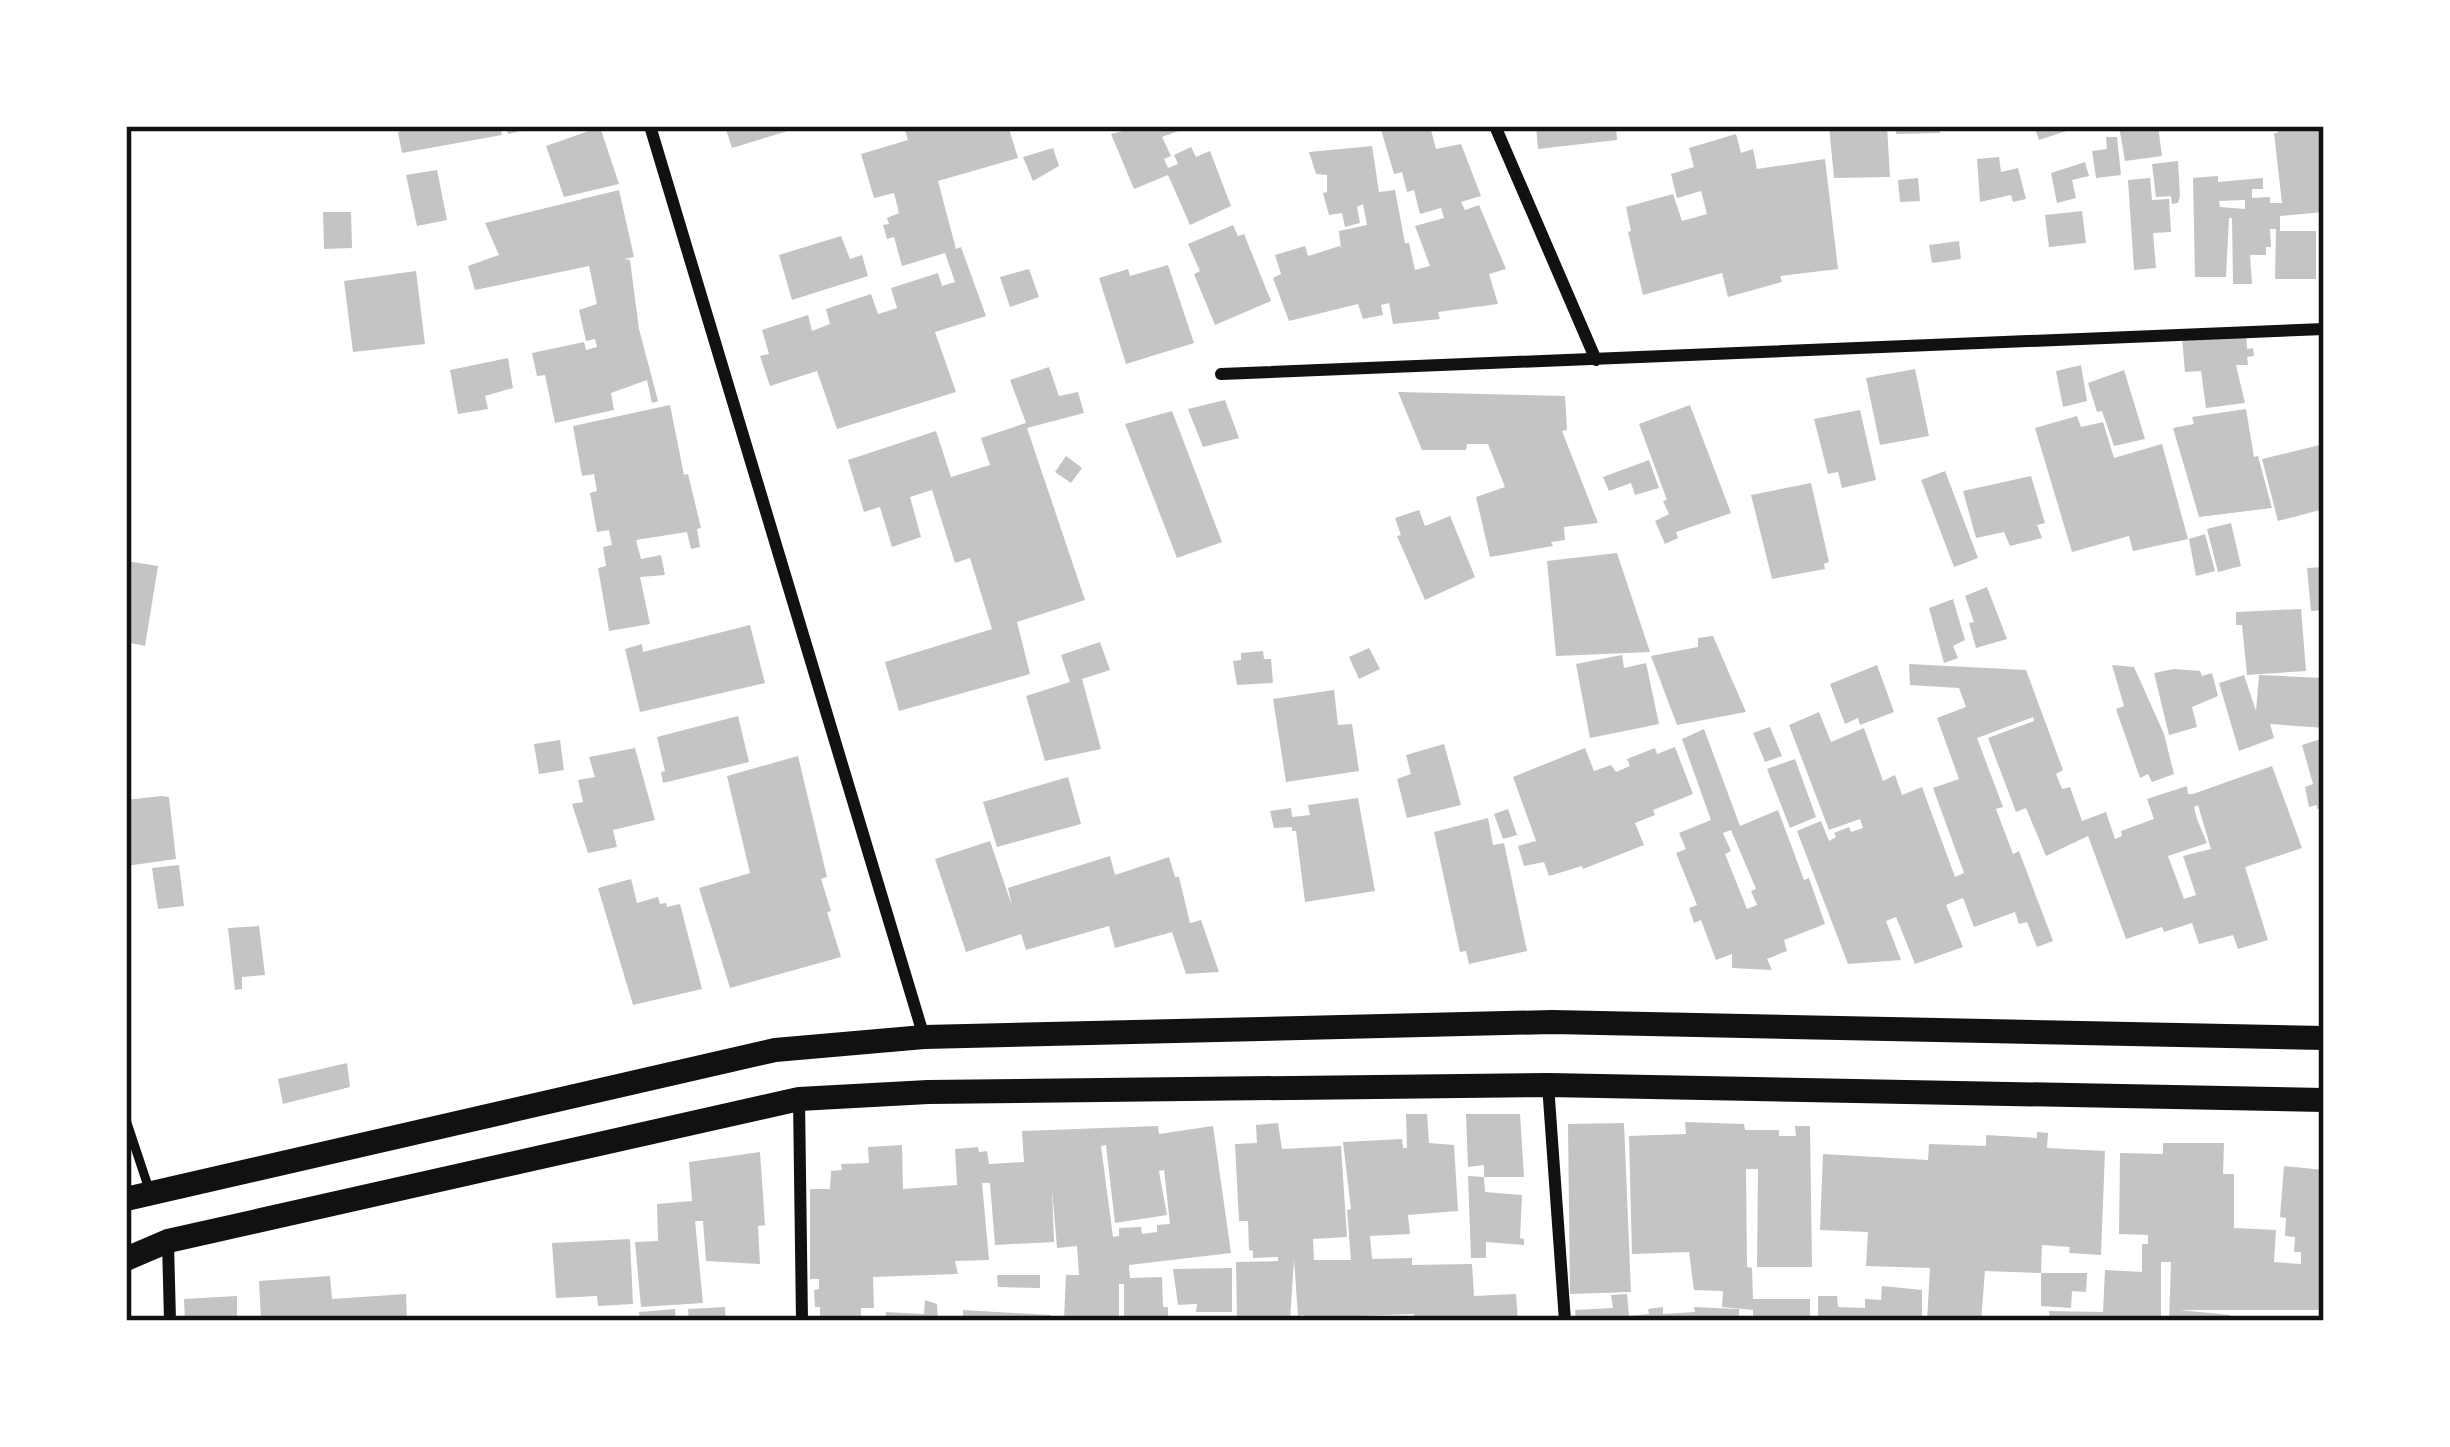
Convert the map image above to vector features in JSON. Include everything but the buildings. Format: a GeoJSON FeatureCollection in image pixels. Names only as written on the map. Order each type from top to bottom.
{"type":"FeatureCollection","features":[{"type":"Feature","properties":{"kind":"main road"},"geometry":{"type":"LineString","coordinates":[[138,1196],[776,1050],[924,1037],[1552,1022],[2324,1038]]}},
{"type":"Feature","properties":{"kind":"main road"},"geometry":{"type":"LineString","coordinates":[[126,1259],[168,1241],[799,1099],[928,1092],[1548,1085],[2324,1100]]}},
{"type":"Feature","properties":{"kind":"street"},"geometry":{"type":"LineString","coordinates":[[650,126],[924,1037]]}},
{"type":"Feature","properties":{"kind":"street"},"geometry":{"type":"LineString","coordinates":[[1495,126],[1596,360]]}},
{"type":"Feature","properties":{"kind":"street"},"geometry":{"type":"LineString","coordinates":[[1221,374],[2324,329]]}},
{"type":"Feature","properties":{"kind":"street"},"geometry":{"type":"LineString","coordinates":[[1548,1085],[1565,1321]]}},
{"type":"Feature","properties":{"kind":"street"},"geometry":{"type":"LineString","coordinates":[[799,1099],[802,1321]]}},
{"type":"Feature","properties":{"kind":"street"},"geometry":{"type":"LineString","coordinates":[[168,1241],[170,1321]]}},
{"type":"Feature","properties":{"kind":"lane"},"geometry":{"type":"LineString","coordinates":[[126,1120],[138,1196]]}}]}
